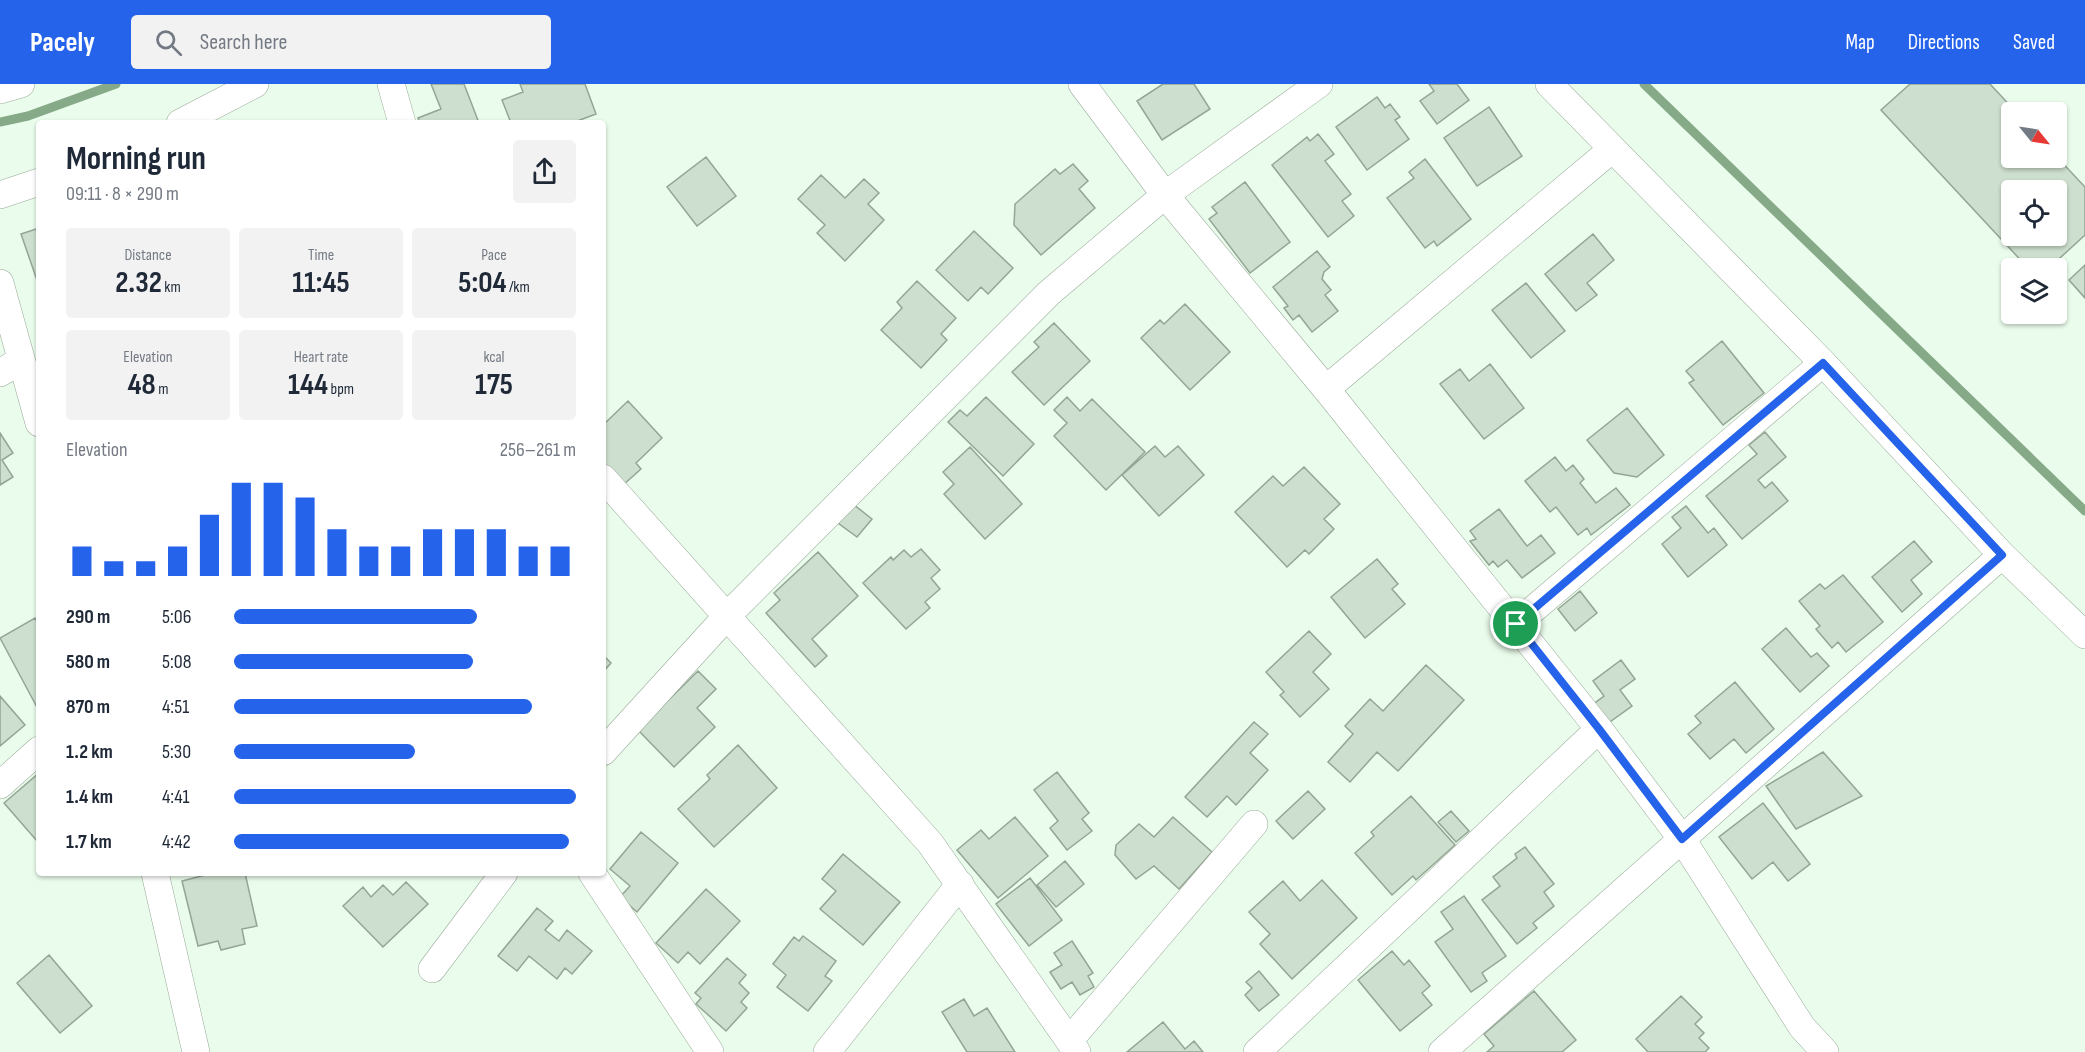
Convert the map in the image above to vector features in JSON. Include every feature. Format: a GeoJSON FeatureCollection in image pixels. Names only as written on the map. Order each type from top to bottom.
{"type":"FeatureCollection","features":[{"type":"Feature","properties":{"kind":"street"},"geometry":{"type":"LineString","coordinates":[[0,90],[21,84]]}},
{"type":"Feature","properties":{"kind":"street"},"geometry":{"type":"LineString","coordinates":[[193,120],[214,115],[255,84]]}},
{"type":"Feature","properties":{"kind":"street"},"geometry":{"type":"LineString","coordinates":[[391,84],[401,120]]}},
{"type":"Feature","properties":{"kind":"street"},"geometry":{"type":"LineString","coordinates":[[1082,84],[1165,195],[1326,388],[1599,729],[1682,839],[1802,1027],[1825,1052]]}},
{"type":"Feature","properties":{"kind":"street"},"geometry":{"type":"LineString","coordinates":[[606,749],[727,616],[1049,293],[1165,195],[1319,84]]}},
{"type":"Feature","properties":{"kind":"street"},"geometry":{"type":"LineString","coordinates":[[1549,84],[1611,150],[1823,363],[2002,555],[2085,635]]}},
{"type":"Feature","properties":{"kind":"street"},"geometry":{"type":"LineString","coordinates":[[1326,388],[1611,150]]}},
{"type":"Feature","properties":{"kind":"street"},"geometry":{"type":"LineString","coordinates":[[0,195],[36,183]]}},
{"type":"Feature","properties":{"kind":"street"},"geometry":{"type":"LineString","coordinates":[[0,284],[11,366],[36,417]]}},
{"type":"Feature","properties":{"kind":"street"},"geometry":{"type":"LineString","coordinates":[[1516,624],[1823,363]]}},
{"type":"Feature","properties":{"kind":"street"},"geometry":{"type":"LineString","coordinates":[[606,481],[930,843],[1073,1047],[1254,824]]}},
{"type":"Feature","properties":{"kind":"street"},"geometry":{"type":"LineString","coordinates":[[1442,1052],[2002,555]]}},
{"type":"Feature","properties":{"kind":"street"},"geometry":{"type":"LineString","coordinates":[[1257,1052],[1599,729]]}},
{"type":"Feature","properties":{"kind":"street"},"geometry":{"type":"LineString","coordinates":[[0,785],[36,753]]}},
{"type":"Feature","properties":{"kind":"street"},"geometry":{"type":"LineString","coordinates":[[156,876],[196,1052]]}},
{"type":"Feature","properties":{"kind":"street"},"geometry":{"type":"LineString","coordinates":[[432,969],[502,876]]}},
{"type":"Feature","properties":{"kind":"street"},"geometry":{"type":"LineString","coordinates":[[594,876],[710,1052]]}},
{"type":"Feature","properties":{"kind":"street"},"geometry":{"type":"LineString","coordinates":[[826,1052],[960,884]]}},
{"type":"Feature","properties":{"kind":"building"},"geometry":{"type":"Polygon","coordinates":[[[431,84],[464,84],[478,120],[419,120],[418,118],[441,109],[431,84]]]}},
{"type":"Feature","properties":{"kind":"building"},"geometry":{"type":"Polygon","coordinates":[[[520,84],[585,84],[596,114],[580,120],[510,120],[502,100],[523,92],[520,84]]]}},
{"type":"Feature","properties":{"kind":"building"},"geometry":{"type":"Polygon","coordinates":[[[1163,84],[1194,84],[1210,109],[1162,140],[1137,101],[1163,84]]]}},
{"type":"Feature","properties":{"kind":"building"},"geometry":{"type":"Polygon","coordinates":[[[1429,84],[1457,84],[1469,100],[1437,124],[1420,101],[1434,91],[1429,84]]]}},
{"type":"Feature","properties":{"kind":"building"},"geometry":{"type":"Polygon","coordinates":[[[1910,84],[1990,84],[2007,102],[2001,102],[2001,168],[2067,168],[2085,187],[2085,235],[2060,258],[2019,258],[2008,246],[2067,246],[2067,180],[2001,180],[2001,239],[1881,110],[1910,84]]]}},
{"type":"Feature","properties":{"kind":"building"},"geometry":{"type":"Polygon","coordinates":[[[1377,97],[1385,108],[1390,104],[1400,117],[1395,120],[1409,139],[1367,170],[1336,127],[1377,97]]]}},
{"type":"Feature","properties":{"kind":"building"},"geometry":{"type":"Polygon","coordinates":[[[1489,107],[1522,156],[1477,186],[1444,138],[1489,107]]]}},
{"type":"Feature","properties":{"kind":"building"},"geometry":{"type":"Polygon","coordinates":[[[1318,134],[1334,154],[1325,161],[1351,194],[1342,201],[1354,216],[1328,237],[1272,165],[1307,137],[1310,141],[1318,134]]]}},
{"type":"Feature","properties":{"kind":"building"},"geometry":{"type":"Polygon","coordinates":[[[706,157],[736,196],[697,226],[667,187],[706,157]]]}},
{"type":"Feature","properties":{"kind":"building"},"geometry":{"type":"Polygon","coordinates":[[[1425,159],[1471,219],[1437,246],[1434,241],[1425,248],[1387,198],[1414,178],[1409,172],[1425,159]]]}},
{"type":"Feature","properties":{"kind":"building"},"geometry":{"type":"Polygon","coordinates":[[[1073,164],[1088,181],[1079,189],[1095,208],[1041,255],[1014,225],[1015,204],[1055,169],[1060,174],[1073,164]]]}},
{"type":"Feature","properties":{"kind":"building"},"geometry":{"type":"Polygon","coordinates":[[[821,175],[845,198],[864,179],[879,193],[868,204],[884,220],[845,261],[817,233],[825,225],[798,199],[821,175]]]}},
{"type":"Feature","properties":{"kind":"building"},"geometry":{"type":"Polygon","coordinates":[[[1245,182],[1290,242],[1250,273],[1209,219],[1217,213],[1212,207],[1245,182]]]}},
{"type":"Feature","properties":{"kind":"building"},"geometry":{"type":"Polygon","coordinates":[[[36,229],[36,277],[21,234],[36,229]]]}},
{"type":"Feature","properties":{"kind":"building"},"geometry":{"type":"Polygon","coordinates":[[[974,231],[1013,268],[988,294],[981,287],[968,301],[936,270],[974,231]]]}},
{"type":"Feature","properties":{"kind":"building"},"geometry":{"type":"Polygon","coordinates":[[[1593,234],[1614,260],[1587,283],[1597,295],[1576,311],[1545,274],[1593,234]]]}},
{"type":"Feature","properties":{"kind":"building"},"geometry":{"type":"Polygon","coordinates":[[[1317,251],[1330,267],[1324,272],[1322,279],[1331,290],[1325,295],[1338,311],[1312,332],[1299,315],[1293,320],[1284,308],[1288,306],[1273,287],[1317,251]]]}},
{"type":"Feature","properties":{"kind":"building"},"geometry":{"type":"Polygon","coordinates":[[[2085,265],[2085,298],[2069,280],[2085,265]]]}},
{"type":"Feature","properties":{"kind":"building"},"geometry":{"type":"Polygon","coordinates":[[[917,281],[956,318],[941,334],[947,340],[921,368],[881,330],[902,308],[897,302],[917,281]]]}},
{"type":"Feature","properties":{"kind":"building"},"geometry":{"type":"Polygon","coordinates":[[[1526,283],[1565,331],[1531,358],[1492,310],[1526,283]]]}},
{"type":"Feature","properties":{"kind":"building"},"geometry":{"type":"Polygon","coordinates":[[[1185,304],[1230,352],[1190,390],[1141,338],[1160,320],[1164,324],[1185,304]]]}},
{"type":"Feature","properties":{"kind":"building"},"geometry":{"type":"Polygon","coordinates":[[[1054,323],[1090,361],[1044,405],[1012,372],[1039,347],[1034,342],[1054,323]]]}},
{"type":"Feature","properties":{"kind":"building"},"geometry":{"type":"Polygon","coordinates":[[[1722,341],[1764,393],[1723,425],[1689,383],[1694,380],[1686,371],[1722,341]]]}},
{"type":"Feature","properties":{"kind":"building"},"geometry":{"type":"Polygon","coordinates":[[[1490,364],[1524,408],[1484,439],[1440,384],[1460,369],[1469,381],[1490,364]]]}},
{"type":"Feature","properties":{"kind":"building"},"geometry":{"type":"Polygon","coordinates":[[[986,397],[1034,444],[1003,476],[948,422],[960,410],[967,416],[986,397]]]}},
{"type":"Feature","properties":{"kind":"building"},"geometry":{"type":"Polygon","coordinates":[[[1067,397],[1080,411],[1092,399],[1145,452],[1106,490],[1054,436],[1067,423],[1054,410],[1067,397]]]}},
{"type":"Feature","properties":{"kind":"building"},"geometry":{"type":"Polygon","coordinates":[[[628,401],[662,438],[636,463],[641,469],[622,486],[606,468],[606,422],[628,401]]]}},
{"type":"Feature","properties":{"kind":"building"},"geometry":{"type":"Polygon","coordinates":[[[1627,408],[1664,455],[1637,477],[1614,473],[1587,440],[1627,408]]]}},
{"type":"Feature","properties":{"kind":"building"},"geometry":{"type":"Polygon","coordinates":[[[1765,432],[1786,457],[1758,480],[1765,488],[1772,482],[1788,501],[1742,539],[1706,496],[1757,454],[1749,445],[1765,432]]]}},
{"type":"Feature","properties":{"kind":"building"},"geometry":{"type":"Polygon","coordinates":[[[0,433],[13,453],[2,460],[13,477],[0,485],[0,433]]]}},
{"type":"Feature","properties":{"kind":"building"},"geometry":{"type":"Polygon","coordinates":[[[1155,446],[1165,457],[1178,446],[1204,475],[1159,516],[1122,475],[1155,446]]]}},
{"type":"Feature","properties":{"kind":"building"},"geometry":{"type":"Polygon","coordinates":[[[970,447],[1022,504],[985,539],[944,494],[954,484],[943,472],[970,447]]]}},
{"type":"Feature","properties":{"kind":"building"},"geometry":{"type":"Polygon","coordinates":[[[1555,457],[1566,471],[1573,465],[1584,479],[1580,483],[1596,503],[1616,488],[1630,505],[1591,535],[1587,528],[1578,535],[1556,507],[1550,512],[1525,481],[1555,457]]]}},
{"type":"Feature","properties":{"kind":"building"},"geometry":{"type":"Polygon","coordinates":[[[1304,467],[1340,504],[1324,519],[1334,529],[1309,554],[1305,550],[1287,567],[1235,512],[1273,476],[1283,486],[1304,467]]]}},
{"type":"Feature","properties":{"kind":"building"},"geometry":{"type":"Polygon","coordinates":[[[853,504],[872,519],[857,537],[838,523],[853,504]]]}},
{"type":"Feature","properties":{"kind":"building"},"geometry":{"type":"Polygon","coordinates":[[[1686,506],[1708,533],[1714,528],[1727,545],[1688,577],[1662,544],[1681,528],[1672,517],[1686,506]]]}},
{"type":"Feature","properties":{"kind":"building"},"geometry":{"type":"Polygon","coordinates":[[[1499,509],[1527,546],[1541,535],[1555,553],[1522,578],[1507,560],[1498,567],[1493,561],[1489,565],[1470,541],[1476,539],[1470,531],[1499,509]]]}},
{"type":"Feature","properties":{"kind":"building"},"geometry":{"type":"Polygon","coordinates":[[[1914,541],[1932,562],[1911,580],[1922,594],[1902,612],[1872,577],[1914,541]]]}},
{"type":"Feature","properties":{"kind":"building"},"geometry":{"type":"Polygon","coordinates":[[[921,549],[940,570],[931,578],[940,589],[925,602],[930,608],[906,629],[863,583],[891,557],[893,560],[904,550],[911,557],[921,549]]]}},
{"type":"Feature","properties":{"kind":"building"},"geometry":{"type":"Polygon","coordinates":[[[818,552],[858,596],[812,639],[827,656],[815,667],[766,613],[780,600],[774,593],[818,552]]]}},
{"type":"Feature","properties":{"kind":"building"},"geometry":{"type":"Polygon","coordinates":[[[1377,559],[1398,584],[1392,589],[1405,604],[1365,638],[1331,597],[1377,559]]]}},
{"type":"Feature","properties":{"kind":"building"},"geometry":{"type":"Polygon","coordinates":[[[1843,575],[1883,622],[1846,652],[1838,642],[1832,648],[1816,629],[1820,626],[1799,601],[1820,584],[1825,589],[1843,575]]]}},
{"type":"Feature","properties":{"kind":"building"},"geometry":{"type":"Polygon","coordinates":[[[1580,591],[1597,613],[1575,631],[1558,609],[1580,591]]]}},
{"type":"Feature","properties":{"kind":"building"},"geometry":{"type":"Polygon","coordinates":[[[35,618],[36,620],[36,705],[0,638],[35,618]]]}},
{"type":"Feature","properties":{"kind":"building"},"geometry":{"type":"Polygon","coordinates":[[[1786,628],[1811,657],[1817,653],[1829,666],[1800,692],[1762,649],[1786,628]]]}},
{"type":"Feature","properties":{"kind":"building"},"geometry":{"type":"Polygon","coordinates":[[[1309,631],[1331,654],[1313,672],[1329,689],[1300,717],[1280,695],[1284,692],[1266,672],[1309,631]]]}},
{"type":"Feature","properties":{"kind":"building"},"geometry":{"type":"Polygon","coordinates":[[[606,658],[611,663],[606,669],[606,658]]]}},
{"type":"Feature","properties":{"kind":"building"},"geometry":{"type":"Polygon","coordinates":[[[1621,660],[1635,679],[1620,690],[1632,706],[1607,724],[1592,705],[1604,696],[1593,681],[1621,660]]]}},
{"type":"Feature","properties":{"kind":"building"},"geometry":{"type":"Polygon","coordinates":[[[1426,665],[1464,700],[1398,771],[1377,752],[1350,782],[1328,762],[1353,734],[1345,726],[1370,699],[1383,711],[1426,665]]]}},
{"type":"Feature","properties":{"kind":"building"},"geometry":{"type":"Polygon","coordinates":[[[698,671],[716,689],[697,708],[715,727],[674,767],[638,730],[698,671]]]}},
{"type":"Feature","properties":{"kind":"building"},"geometry":{"type":"Polygon","coordinates":[[[1735,682],[1774,729],[1746,753],[1734,739],[1710,759],[1688,734],[1701,723],[1695,716],[1735,682]]]}},
{"type":"Feature","properties":{"kind":"building"},"geometry":{"type":"Polygon","coordinates":[[[0,696],[25,725],[0,746],[0,696]]]}},
{"type":"Feature","properties":{"kind":"building"},"geometry":{"type":"Polygon","coordinates":[[[1254,722],[1268,734],[1250,753],[1268,770],[1236,805],[1227,796],[1207,817],[1185,797],[1254,722]]]}},
{"type":"Feature","properties":{"kind":"building"},"geometry":{"type":"Polygon","coordinates":[[[738,745],[777,788],[714,847],[678,809],[710,779],[707,775],[738,745]]]}},
{"type":"Feature","properties":{"kind":"building"},"geometry":{"type":"Polygon","coordinates":[[[1823,752],[1862,796],[1796,829],[1766,786],[1823,752]]]}},
{"type":"Feature","properties":{"kind":"building"},"geometry":{"type":"Polygon","coordinates":[[[1057,772],[1089,813],[1082,819],[1092,831],[1067,850],[1050,828],[1058,821],[1034,790],[1057,772]]]}},
{"type":"Feature","properties":{"kind":"building"},"geometry":{"type":"Polygon","coordinates":[[[36,776],[36,840],[4,803],[36,776]]]}},
{"type":"Feature","properties":{"kind":"building"},"geometry":{"type":"Polygon","coordinates":[[[1308,791],[1325,809],[1293,839],[1276,821],[1308,791]]]}},
{"type":"Feature","properties":{"kind":"building"},"geometry":{"type":"Polygon","coordinates":[[[1411,796],[1455,845],[1416,880],[1413,876],[1392,895],[1355,853],[1374,836],[1371,832],[1411,796]]]}},
{"type":"Feature","properties":{"kind":"building"},"geometry":{"type":"Polygon","coordinates":[[[1763,803],[1810,864],[1788,881],[1773,862],[1752,879],[1719,837],[1763,803]]]}},
{"type":"Feature","properties":{"kind":"building"},"geometry":{"type":"Polygon","coordinates":[[[1451,811],[1469,831],[1456,842],[1438,822],[1451,811]]]}},
{"type":"Feature","properties":{"kind":"building"},"geometry":{"type":"Polygon","coordinates":[[[1015,817],[1048,856],[998,898],[957,850],[981,830],[989,839],[1015,817]]]}},
{"type":"Feature","properties":{"kind":"building"},"geometry":{"type":"Polygon","coordinates":[[[1173,817],[1212,852],[1179,889],[1154,866],[1136,879],[1115,855],[1116,845],[1139,824],[1154,837],[1173,817]]]}},
{"type":"Feature","properties":{"kind":"building"},"geometry":{"type":"Polygon","coordinates":[[[641,832],[678,863],[637,912],[620,897],[630,886],[610,869],[641,832]]]}},
{"type":"Feature","properties":{"kind":"building"},"geometry":{"type":"Polygon","coordinates":[[[1525,847],[1554,884],[1544,892],[1554,906],[1533,923],[1537,928],[1517,944],[1482,900],[1500,886],[1493,877],[1517,858],[1515,854],[1525,847]]]}},
{"type":"Feature","properties":{"kind":"building"},"geometry":{"type":"Polygon","coordinates":[[[843,854],[900,902],[863,945],[820,909],[836,891],[822,879],[843,854]]]}},
{"type":"Feature","properties":{"kind":"building"},"geometry":{"type":"Polygon","coordinates":[[[1065,861],[1084,884],[1056,907],[1037,885],[1065,861]]]}},
{"type":"Feature","properties":{"kind":"building"},"geometry":{"type":"Polygon","coordinates":[[[201,876],[246,876],[257,926],[242,929],[245,944],[221,950],[218,941],[198,946],[182,881],[201,876]]]}},
{"type":"Feature","properties":{"kind":"building"},"geometry":{"type":"Polygon","coordinates":[[[1030,878],[1062,920],[1029,946],[996,904],[1030,878]]]}},
{"type":"Feature","properties":{"kind":"building"},"geometry":{"type":"Polygon","coordinates":[[[1322,880],[1357,918],[1292,979],[1260,944],[1270,934],[1249,912],[1283,881],[1300,901],[1322,880]]]}},
{"type":"Feature","properties":{"kind":"building"},"geometry":{"type":"Polygon","coordinates":[[[406,882],[428,904],[383,947],[343,906],[363,887],[371,897],[383,885],[393,895],[406,882]]]}},
{"type":"Feature","properties":{"kind":"building"},"geometry":{"type":"Polygon","coordinates":[[[706,889],[740,921],[700,964],[688,952],[678,963],[656,943],[706,889]]]}},
{"type":"Feature","properties":{"kind":"building"},"geometry":{"type":"Polygon","coordinates":[[[1464,896],[1506,956],[1482,973],[1487,981],[1471,992],[1435,942],[1453,929],[1441,912],[1464,896]]]}},
{"type":"Feature","properties":{"kind":"building"},"geometry":{"type":"Polygon","coordinates":[[[537,908],[553,921],[545,930],[559,941],[567,930],[592,951],[572,974],[565,968],[557,979],[529,956],[517,971],[498,956],[537,908]]]}},
{"type":"Feature","properties":{"kind":"building"},"geometry":{"type":"Polygon","coordinates":[[[803,936],[836,961],[825,976],[832,981],[808,1011],[777,987],[786,975],[773,964],[794,937],[799,941],[803,936]]]}},
{"type":"Feature","properties":{"kind":"building"},"geometry":{"type":"Polygon","coordinates":[[[1072,941],[1093,973],[1088,976],[1094,987],[1080,995],[1072,982],[1061,989],[1050,972],[1062,965],[1054,953],[1072,941]]]}},
{"type":"Feature","properties":{"kind":"building"},"geometry":{"type":"Polygon","coordinates":[[[1392,951],[1404,965],[1409,960],[1430,986],[1422,993],[1432,1005],[1400,1031],[1358,980],[1392,951]]]}},
{"type":"Feature","properties":{"kind":"building"},"geometry":{"type":"Polygon","coordinates":[[[49,955],[92,1006],[60,1033],[17,983],[49,955]]]}},
{"type":"Feature","properties":{"kind":"building"},"geometry":{"type":"Polygon","coordinates":[[[727,958],[746,975],[739,983],[749,993],[741,1002],[747,1008],[726,1031],[696,1004],[701,998],[695,993],[727,958]]]}},
{"type":"Feature","properties":{"kind":"building"},"geometry":{"type":"Polygon","coordinates":[[[1259,971],[1279,995],[1259,1011],[1245,995],[1252,988],[1246,982],[1259,971]]]}},
{"type":"Feature","properties":{"kind":"building"},"geometry":{"type":"Polygon","coordinates":[[[1534,991],[1576,1040],[1562,1052],[1487,1052],[1494,1046],[1484,1034],[1534,991]]]}},
{"type":"Feature","properties":{"kind":"building"},"geometry":{"type":"Polygon","coordinates":[[[1681,996],[1702,1017],[1695,1024],[1704,1033],[1699,1038],[1709,1048],[1705,1052],[1648,1052],[1636,1039],[1681,996]]]}},
{"type":"Feature","properties":{"kind":"building"},"geometry":{"type":"Polygon","coordinates":[[[964,999],[974,1016],[987,1008],[1015,1052],[967,1052],[942,1012],[964,999]]]}},
{"type":"Feature","properties":{"kind":"building"},"geometry":{"type":"Polygon","coordinates":[[[1163,1022],[1185,1049],[1194,1041],[1203,1052],[1127,1052],[1163,1022]]]}},
{"type":"Feature","properties":{"kind":"waterway"},"geometry":{"type":"LineString","coordinates":[[0,122],[28,116],[116,84]]}},
{"type":"Feature","properties":{"kind":"waterway"},"geometry":{"type":"LineString","coordinates":[[1644,84],[2085,511]]}},
{"type":"Feature","properties":{"kind":"route"},"geometry":{"type":"LineString","coordinates":[[1823,363],[2002,555],[1682,839],[1516,624],[1823,363]]}}]}
